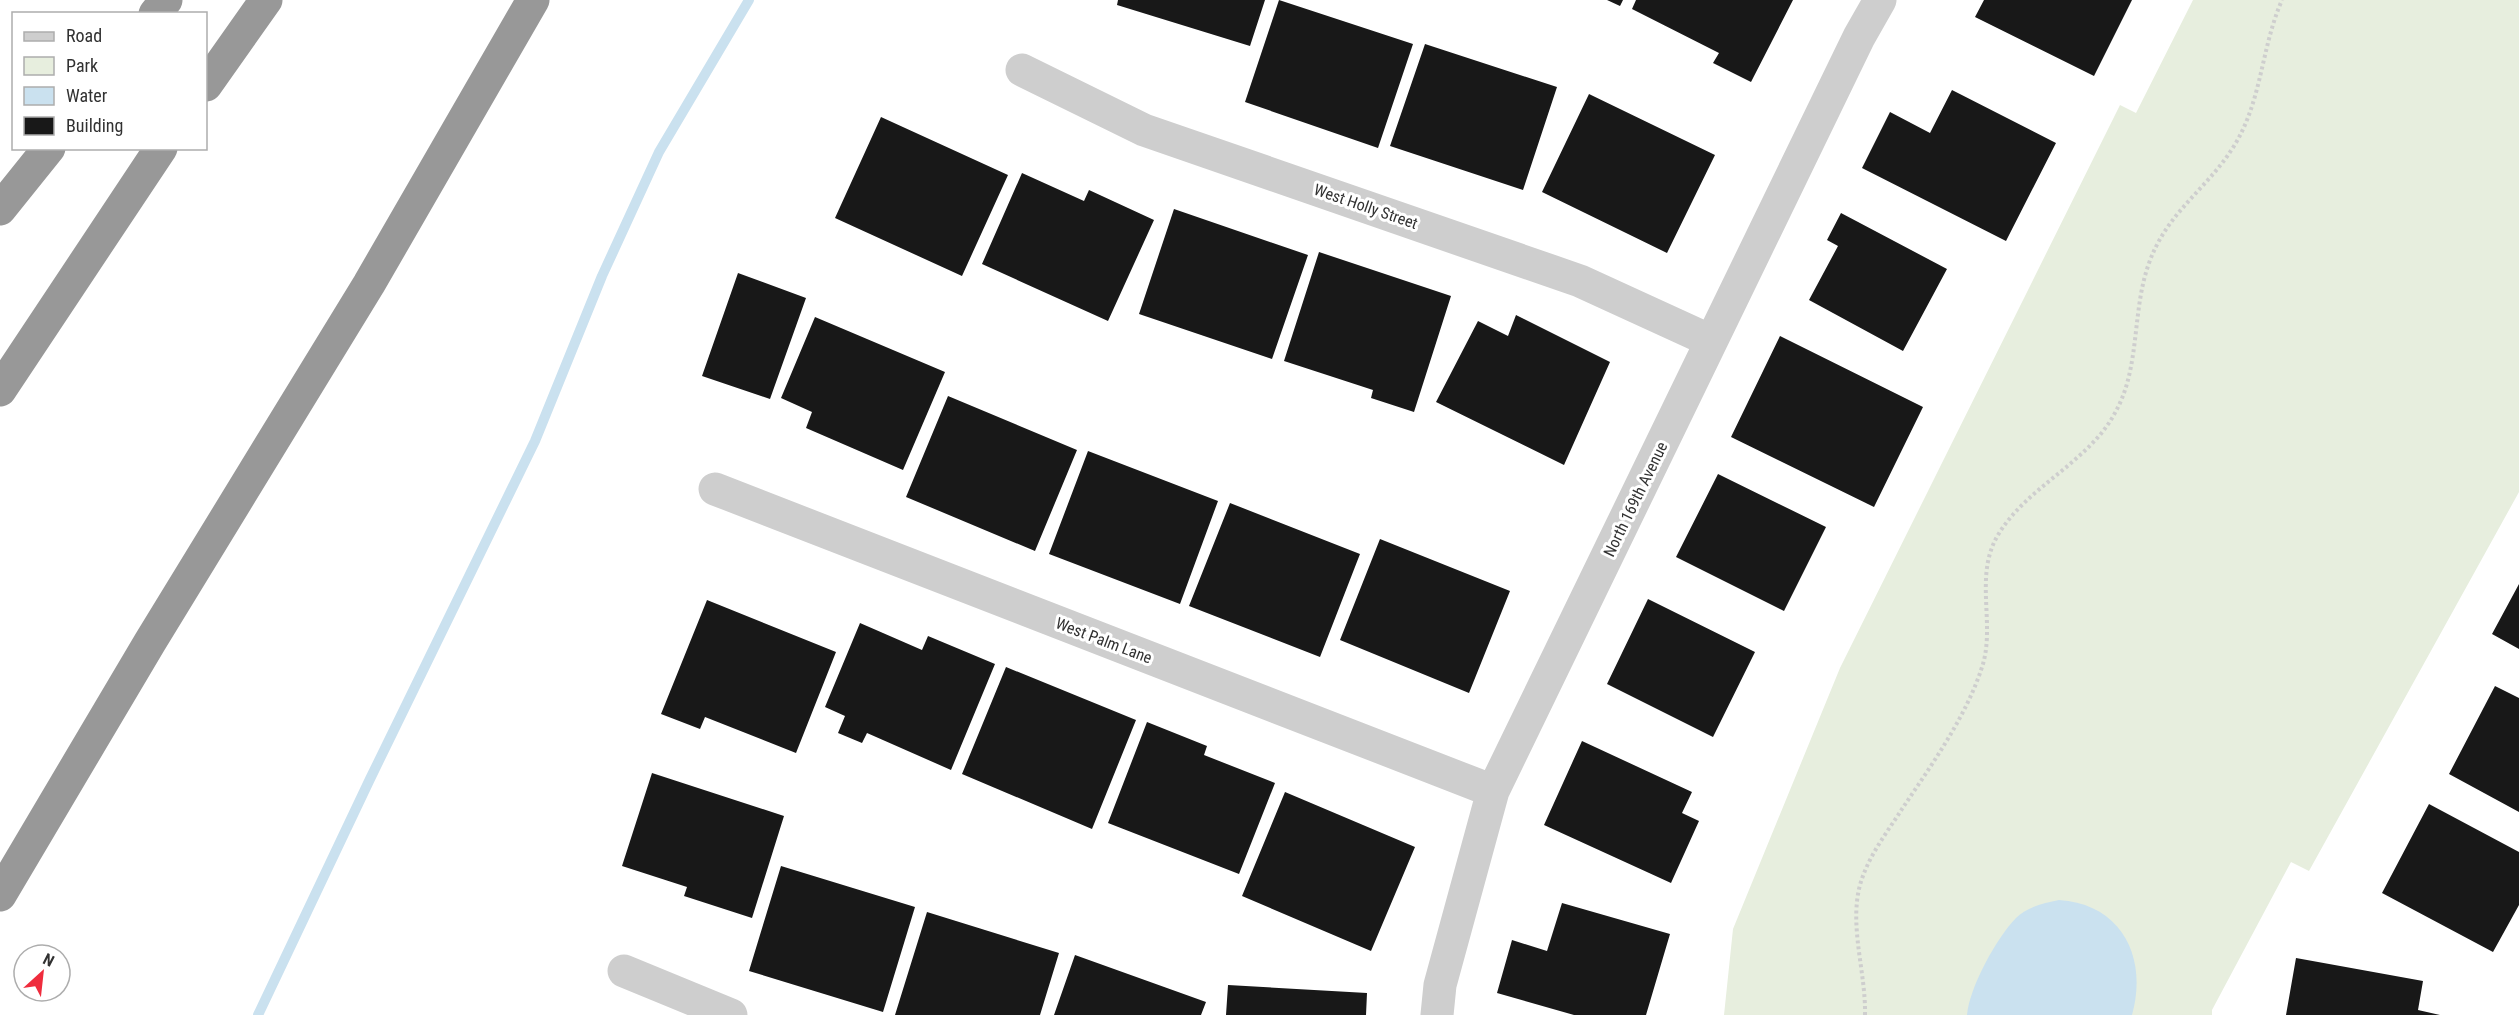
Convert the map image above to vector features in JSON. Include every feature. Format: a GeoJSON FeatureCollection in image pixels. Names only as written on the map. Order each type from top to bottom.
{"type":"FeatureCollection","features":[{"type":"Feature","properties":{"kind":"highway"},"geometry":{"type":"LineString","coordinates":[[157,12],[166,0]]}},
{"type":"Feature","properties":{"kind":"highway"},"geometry":{"type":"LineString","coordinates":[[207,84],[266,0]]}},
{"type":"Feature","properties":{"kind":"highway"},"geometry":{"type":"LineString","coordinates":[[0,896],[150,642],[369,284],[533,0]]}},
{"type":"Feature","properties":{"kind":"highway"},"geometry":{"type":"LineString","coordinates":[[0,209],[47,150]]}},
{"type":"Feature","properties":{"kind":"highway"},"geometry":{"type":"LineString","coordinates":[[0,390],[160,150]]}},
{"type":"Feature","properties":{"kind":"street","name":"North 169th Avenue"},"geometry":{"type":"LineString","coordinates":[[1437,1015],[1440,985],[1493,791],[1859,37],[1880,0]]}},
{"type":"Feature","properties":{"kind":"street","name":"West Holly Street"},"geometry":{"type":"LineString","coordinates":[[1022,70],[1144,130],[1580,280],[1711,341]]}},
{"type":"Feature","properties":{"kind":"street","name":"West Palm Lane"},"geometry":{"type":"LineString","coordinates":[[715,489],[1493,791]]}},
{"type":"Feature","properties":{"kind":"street"},"geometry":{"type":"LineString","coordinates":[[624,971],[731,1015]]}},
{"type":"Feature","properties":{"kind":"path"},"geometry":{"type":"LineString","coordinates":[[1865,1015],[1858,892],[1864,871],[1963,712],[1981,670],[1985,639],[1986,565],[1994,544],[2007,522],[2093,441],[2116,412],[2128,376],[2141,289],[2154,249],[2178,210],[2234,147],[2254,104],[2274,16],[2282,0]]}},
{"type":"Feature","properties":{"kind":"green space"},"geometry":{"type":"Polygon","coordinates":[[[2193,0],[2519,0],[2519,492],[2309,871],[2291,862],[2212,1010],[2212,1015],[1724,1015],[1733,929],[1840,668],[2120,105],[2136,113],[2193,0]]]}},
{"type":"Feature","properties":{"kind":"water"},"geometry":{"type":"Polygon","coordinates":[[[2059,900],[2081,904],[2099,912],[2114,923],[2125,938],[2133,955],[2136,974],[2136,994],[2132,1015],[1967,1015],[1978,977],[2001,937],[2016,918],[2030,908],[2059,900]]]}},
{"type":"Feature","properties":{"kind":"building"},"geometry":{"type":"Polygon","coordinates":[[[1118,0],[1265,0],[1250,46],[1117,5],[1118,0]]]}},
{"type":"Feature","properties":{"kind":"building"},"geometry":{"type":"Polygon","coordinates":[[[1279,0],[1413,44],[1378,148],[1245,102],[1279,0]]]}},
{"type":"Feature","properties":{"kind":"building"},"geometry":{"type":"Polygon","coordinates":[[[1607,0],[1623,0],[1620,6],[1607,0]]]}},
{"type":"Feature","properties":{"kind":"building"},"geometry":{"type":"Polygon","coordinates":[[[1636,0],[1793,0],[1751,82],[1713,63],[1719,53],[1632,9],[1636,0]]]}},
{"type":"Feature","properties":{"kind":"building"},"geometry":{"type":"Polygon","coordinates":[[[1984,0],[2132,0],[2094,76],[1975,17],[1984,0]]]}},
{"type":"Feature","properties":{"kind":"building"},"geometry":{"type":"Polygon","coordinates":[[[1425,44],[1557,87],[1523,190],[1390,146],[1425,44]]]}},
{"type":"Feature","properties":{"kind":"building"},"geometry":{"type":"Polygon","coordinates":[[[1952,90],[2056,143],[2006,241],[1862,168],[1890,112],[1930,133],[1952,90]]]}},
{"type":"Feature","properties":{"kind":"building"},"geometry":{"type":"Polygon","coordinates":[[[1589,94],[1715,155],[1667,253],[1542,192],[1589,94]]]}},
{"type":"Feature","properties":{"kind":"building"},"geometry":{"type":"Polygon","coordinates":[[[881,117],[1008,175],[962,276],[835,218],[881,117]]]}},
{"type":"Feature","properties":{"kind":"building"},"geometry":{"type":"Polygon","coordinates":[[[1022,173],[1084,201],[1089,190],[1154,220],[1108,321],[982,264],[1022,173]]]}},
{"type":"Feature","properties":{"kind":"building"},"geometry":{"type":"Polygon","coordinates":[[[1174,209],[1308,255],[1272,359],[1139,314],[1174,209]]]}},
{"type":"Feature","properties":{"kind":"building"},"geometry":{"type":"Polygon","coordinates":[[[1841,213],[1947,269],[1903,351],[1809,300],[1838,246],[1827,240],[1841,213]]]}},
{"type":"Feature","properties":{"kind":"building"},"geometry":{"type":"Polygon","coordinates":[[[1319,252],[1451,296],[1414,412],[1371,398],[1373,390],[1284,361],[1319,252]]]}},
{"type":"Feature","properties":{"kind":"building"},"geometry":{"type":"Polygon","coordinates":[[[738,273],[806,298],[770,399],[702,376],[738,273]]]}},
{"type":"Feature","properties":{"kind":"building"},"geometry":{"type":"Polygon","coordinates":[[[1516,315],[1610,362],[1564,465],[1436,402],[1478,321],[1508,336],[1516,315]]]}},
{"type":"Feature","properties":{"kind":"building"},"geometry":{"type":"Polygon","coordinates":[[[815,317],[945,372],[903,470],[806,428],[812,412],[781,398],[815,317]]]}},
{"type":"Feature","properties":{"kind":"building"},"geometry":{"type":"Polygon","coordinates":[[[1780,336],[1923,407],[1874,507],[1731,437],[1780,336]]]}},
{"type":"Feature","properties":{"kind":"building"},"geometry":{"type":"Polygon","coordinates":[[[948,396],[1077,450],[1035,551],[906,497],[948,396]]]}},
{"type":"Feature","properties":{"kind":"building"},"geometry":{"type":"Polygon","coordinates":[[[1088,451],[1218,501],[1180,604],[1049,554],[1088,451]]]}},
{"type":"Feature","properties":{"kind":"building"},"geometry":{"type":"Polygon","coordinates":[[[1718,474],[1826,527],[1784,611],[1676,557],[1718,474]]]}},
{"type":"Feature","properties":{"kind":"building"},"geometry":{"type":"Polygon","coordinates":[[[1230,503],[1360,554],[1320,657],[1189,606],[1230,503]]]}},
{"type":"Feature","properties":{"kind":"building"},"geometry":{"type":"Polygon","coordinates":[[[1380,539],[1510,591],[1469,693],[1340,640],[1380,539]]]}},
{"type":"Feature","properties":{"kind":"building"},"geometry":{"type":"Polygon","coordinates":[[[2519,584],[2519,649],[2492,634],[2519,584]]]}},
{"type":"Feature","properties":{"kind":"building"},"geometry":{"type":"Polygon","coordinates":[[[1648,599],[1755,652],[1713,737],[1607,684],[1648,599]]]}},
{"type":"Feature","properties":{"kind":"building"},"geometry":{"type":"Polygon","coordinates":[[[707,600],[836,652],[796,753],[705,717],[700,729],[661,714],[707,600]]]}},
{"type":"Feature","properties":{"kind":"building"},"geometry":{"type":"Polygon","coordinates":[[[860,623],[922,650],[928,636],[995,664],[951,770],[867,733],[862,743],[838,733],[845,716],[825,707],[860,623]]]}},
{"type":"Feature","properties":{"kind":"building"},"geometry":{"type":"Polygon","coordinates":[[[1006,667],[1136,720],[1092,829],[962,774],[1006,667]]]}},
{"type":"Feature","properties":{"kind":"building"},"geometry":{"type":"Polygon","coordinates":[[[2495,686],[2519,698],[2519,812],[2449,774],[2495,686]]]}},
{"type":"Feature","properties":{"kind":"building"},"geometry":{"type":"Polygon","coordinates":[[[1147,722],[1207,746],[1204,755],[1275,783],[1239,874],[1108,823],[1147,722]]]}},
{"type":"Feature","properties":{"kind":"building"},"geometry":{"type":"Polygon","coordinates":[[[1582,741],[1692,792],[1682,813],[1699,821],[1671,883],[1544,825],[1582,741]]]}},
{"type":"Feature","properties":{"kind":"building"},"geometry":{"type":"Polygon","coordinates":[[[652,773],[784,816],[752,918],[684,896],[687,887],[622,866],[652,773]]]}},
{"type":"Feature","properties":{"kind":"building"},"geometry":{"type":"Polygon","coordinates":[[[1285,792],[1415,847],[1371,951],[1242,896],[1285,792]]]}},
{"type":"Feature","properties":{"kind":"building"},"geometry":{"type":"Polygon","coordinates":[[[2429,804],[2519,852],[2519,905],[2493,952],[2382,893],[2429,804]]]}},
{"type":"Feature","properties":{"kind":"building"},"geometry":{"type":"Polygon","coordinates":[[[781,866],[915,907],[883,1012],[749,971],[781,866]]]}},
{"type":"Feature","properties":{"kind":"building"},"geometry":{"type":"Polygon","coordinates":[[[1562,903],[1670,934],[1646,1015],[1574,1015],[1497,993],[1512,940],[1547,951],[1562,903]]]}},
{"type":"Feature","properties":{"kind":"building"},"geometry":{"type":"Polygon","coordinates":[[[927,912],[1059,953],[1040,1015],[895,1015],[927,912]]]}},
{"type":"Feature","properties":{"kind":"building"},"geometry":{"type":"Polygon","coordinates":[[[1075,955],[1206,1002],[1201,1015],[1054,1015],[1075,955]]]}},
{"type":"Feature","properties":{"kind":"building"},"geometry":{"type":"Polygon","coordinates":[[[2296,958],[2423,981],[2418,1010],[2440,1015],[2286,1015],[2296,958]]]}},
{"type":"Feature","properties":{"kind":"building"},"geometry":{"type":"Polygon","coordinates":[[[1228,985],[1367,993],[1366,1015],[1226,1015],[1228,985]]]}},
{"type":"Feature","properties":{"kind":"waterway"},"geometry":{"type":"LineString","coordinates":[[258,1015],[535,441],[602,276],[659,152],[749,0]]}}]}
